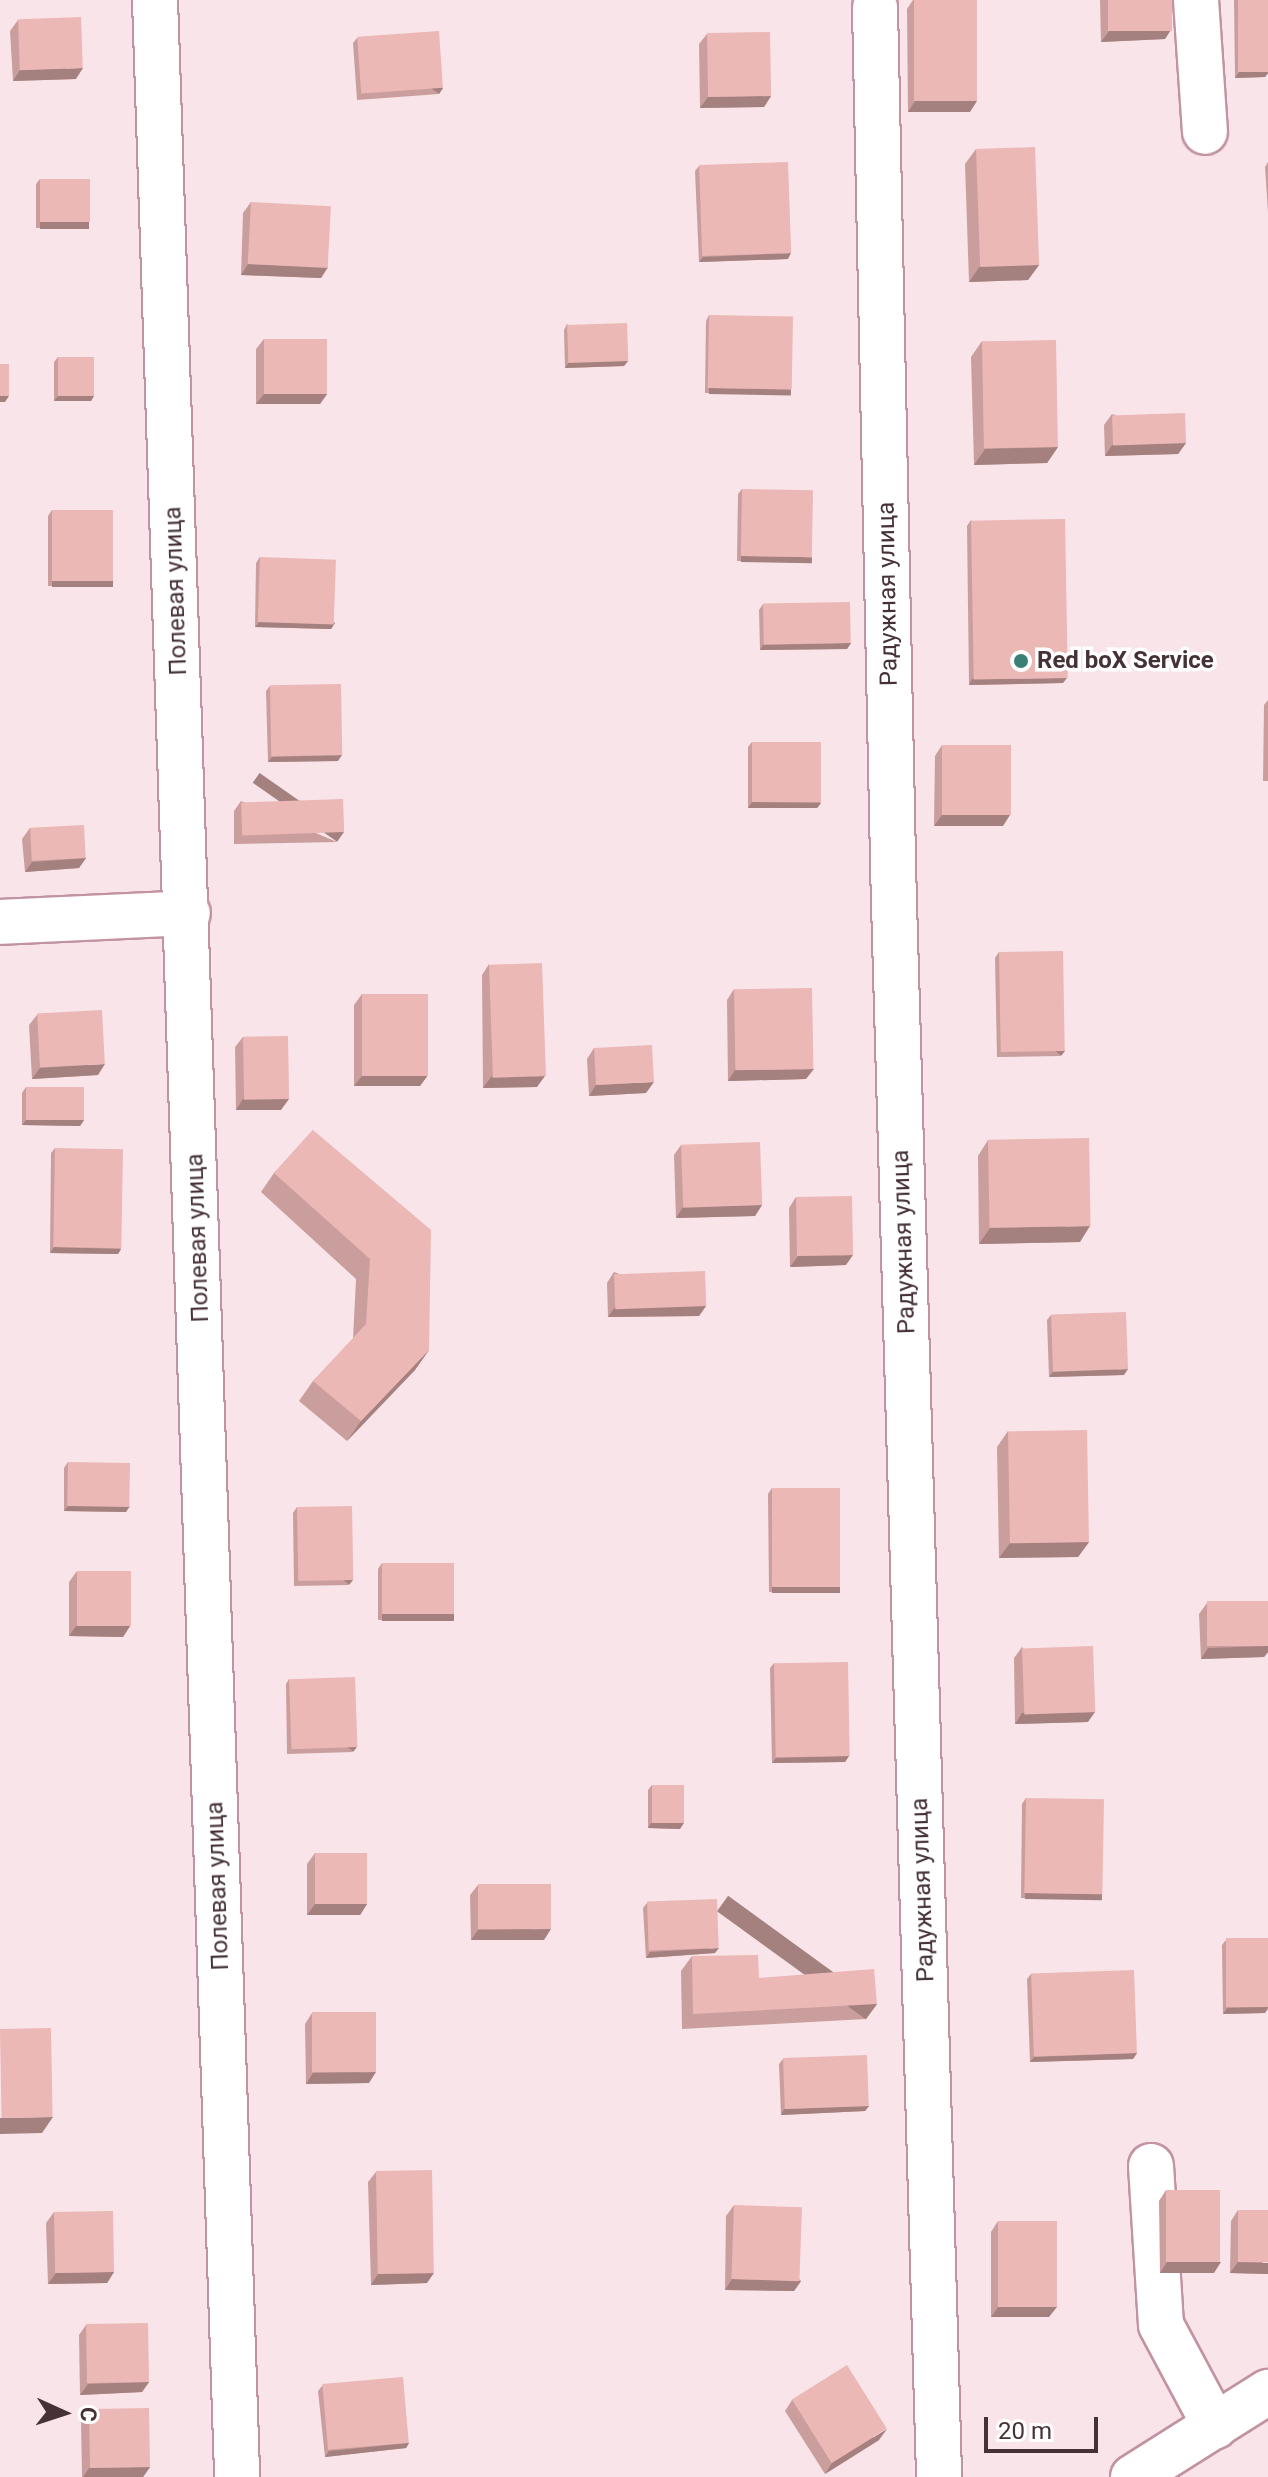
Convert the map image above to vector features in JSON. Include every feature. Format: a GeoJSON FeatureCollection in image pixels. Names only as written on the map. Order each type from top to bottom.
{"type":"FeatureCollection","features":[{"type":"Feature","properties":{"kind":"street","name":"Полевая улица"},"geometry":{"type":"LineString","coordinates":[[155,0],[188,913],[237,2477]]}},
{"type":"Feature","properties":{"kind":"street"},"geometry":{"type":"LineString","coordinates":[[1196,0],[1205,132]]}},
{"type":"Feature","properties":{"kind":"street","name":"Радужная улица"},"geometry":{"type":"LineString","coordinates":[[875,7],[895,919],[939,2477]]}},
{"type":"Feature","properties":{"kind":"street"},"geometry":{"type":"LineString","coordinates":[[0,922],[188,913]]}},
{"type":"Feature","properties":{"kind":"street"},"geometry":{"type":"LineString","coordinates":[[1151,2166],[1161,2325],[1215,2426]]}},
{"type":"Feature","properties":{"kind":"street"},"geometry":{"type":"LineString","coordinates":[[1133,2477],[1268,2392]]}},
{"type":"Feature","properties":{"kind":"building"},"geometry":{"type":"Polygon","coordinates":[[[914,0],[977,0],[977,101],[914,101],[914,0]]]}},
{"type":"Feature","properties":{"kind":"building"},"geometry":{"type":"Polygon","coordinates":[[[1108,0],[1172,0],[1172,31],[1108,31],[1108,0]]]}},
{"type":"Feature","properties":{"kind":"building"},"geometry":{"type":"Polygon","coordinates":[[[1238,0],[1268,0],[1268,72],[1238,72],[1238,0]]]}},
{"type":"Feature","properties":{"kind":"building"},"geometry":{"type":"Polygon","coordinates":[[[81,17],[83,68],[20,70],[18,19],[81,17]]]}},
{"type":"Feature","properties":{"kind":"building"},"geometry":{"type":"Polygon","coordinates":[[[439,31],[443,88],[361,94],[357,37],[439,31]]]}},
{"type":"Feature","properties":{"kind":"building"},"geometry":{"type":"Polygon","coordinates":[[[770,32],[771,96],[708,97],[707,33],[770,32]]]}},
{"type":"Feature","properties":{"kind":"building"},"geometry":{"type":"Polygon","coordinates":[[[1035,147],[1039,265],[980,267],[976,149],[1035,147]]]}},
{"type":"Feature","properties":{"kind":"building"},"geometry":{"type":"Polygon","coordinates":[[[788,162],[791,253],[702,256],[699,165],[788,162]]]}},
{"type":"Feature","properties":{"kind":"building"},"geometry":{"type":"Polygon","coordinates":[[[40,179],[90,179],[90,222],[40,222],[40,179]]]}},
{"type":"Feature","properties":{"kind":"building"},"geometry":{"type":"Polygon","coordinates":[[[251,202],[331,206],[328,268],[248,264],[251,202]]]}},
{"type":"Feature","properties":{"kind":"building"},"geometry":{"type":"Polygon","coordinates":[[[709,315],[793,316],[792,389],[708,388],[709,315]]]}},
{"type":"Feature","properties":{"kind":"building"},"geometry":{"type":"Polygon","coordinates":[[[627,323],[628,361],[568,363],[567,325],[627,323]]]}},
{"type":"Feature","properties":{"kind":"building"},"geometry":{"type":"Polygon","coordinates":[[[264,339],[327,339],[327,394],[264,394],[264,339]]]}},
{"type":"Feature","properties":{"kind":"building"},"geometry":{"type":"Polygon","coordinates":[[[1056,340],[1058,447],[984,448],[982,341],[1056,340]]]}},
{"type":"Feature","properties":{"kind":"building"},"geometry":{"type":"Polygon","coordinates":[[[58,357],[94,357],[94,396],[58,396],[58,357]]]}},
{"type":"Feature","properties":{"kind":"building"},"geometry":{"type":"Polygon","coordinates":[[[0,364],[9,364],[9,396],[0,396],[0,364]]]}},
{"type":"Feature","properties":{"kind":"building"},"geometry":{"type":"Polygon","coordinates":[[[1185,413],[1186,443],[1113,446],[1112,416],[1185,413]]]}},
{"type":"Feature","properties":{"kind":"building"},"geometry":{"type":"Polygon","coordinates":[[[742,489],[813,490],[812,557],[741,556],[742,489]]]}},
{"type":"Feature","properties":{"kind":"building"},"geometry":{"type":"Polygon","coordinates":[[[52,510],[113,510],[113,581],[52,581],[52,510]]]}},
{"type":"Feature","properties":{"kind":"building"},"geometry":{"type":"Polygon","coordinates":[[[1065,519],[1068,678],[974,680],[971,521],[1065,519]]]}},
{"type":"Feature","properties":{"kind":"building"},"geometry":{"type":"Polygon","coordinates":[[[260,557],[336,560],[334,625],[258,622],[260,557]]]}},
{"type":"Feature","properties":{"kind":"building"},"geometry":{"type":"Polygon","coordinates":[[[850,602],[851,643],[764,645],[763,604],[850,602]]]}},
{"type":"Feature","properties":{"kind":"building"},"geometry":{"type":"Polygon","coordinates":[[[341,684],[342,755],[271,756],[270,685],[341,684]]]}},
{"type":"Feature","properties":{"kind":"building"},"geometry":{"type":"Polygon","coordinates":[[[752,742],[821,742],[821,802],[752,802],[752,742]]]}},
{"type":"Feature","properties":{"kind":"building"},"geometry":{"type":"Polygon","coordinates":[[[942,745],[1011,745],[1011,815],[942,815],[942,745]]]}},
{"type":"Feature","properties":{"kind":"building"},"geometry":{"type":"Polygon","coordinates":[[[343,799],[344,832],[242,836],[241,803],[343,799]]]}},
{"type":"Feature","properties":{"kind":"building"},"geometry":{"type":"Polygon","coordinates":[[[84,825],[86,858],[32,861],[30,828],[84,825]]]}},
{"type":"Feature","properties":{"kind":"building"},"geometry":{"type":"Polygon","coordinates":[[[1063,951],[1065,1051],[1001,1052],[999,952],[1063,951]]]}},
{"type":"Feature","properties":{"kind":"building"},"geometry":{"type":"Polygon","coordinates":[[[542,963],[546,1076],[493,1078],[489,965],[542,963]]]}},
{"type":"Feature","properties":{"kind":"building"},"geometry":{"type":"Polygon","coordinates":[[[812,988],[813,1069],[735,1070],[734,989],[812,988]]]}},
{"type":"Feature","properties":{"kind":"building"},"geometry":{"type":"Polygon","coordinates":[[[362,994],[428,994],[428,1076],[362,1076],[362,994]]]}},
{"type":"Feature","properties":{"kind":"building"},"geometry":{"type":"Polygon","coordinates":[[[102,1010],[105,1064],[40,1067],[37,1013],[102,1010]]]}},
{"type":"Feature","properties":{"kind":"building"},"geometry":{"type":"Polygon","coordinates":[[[288,1036],[289,1099],[244,1100],[243,1037],[288,1036]]]}},
{"type":"Feature","properties":{"kind":"building"},"geometry":{"type":"Polygon","coordinates":[[[652,1045],[654,1082],[596,1085],[594,1048],[652,1045]]]}},
{"type":"Feature","properties":{"kind":"building"},"geometry":{"type":"Polygon","coordinates":[[[26,1087],[84,1087],[84,1120],[26,1120],[26,1087]]]}},
{"type":"Feature","properties":{"kind":"building"},"geometry":{"type":"Polygon","coordinates":[[[313,1130],[431,1230],[429,1350],[361,1421],[313,1381],[366,1324],[370,1259],[274,1173],[313,1130]]]}},
{"type":"Feature","properties":{"kind":"building"},"geometry":{"type":"Polygon","coordinates":[[[1089,1138],[1091,1226],[990,1228],[988,1140],[1089,1138]]]}},
{"type":"Feature","properties":{"kind":"building"},"geometry":{"type":"Polygon","coordinates":[[[760,1142],[762,1205],[683,1208],[681,1145],[760,1142]]]}},
{"type":"Feature","properties":{"kind":"building"},"geometry":{"type":"Polygon","coordinates":[[[55,1148],[123,1149],[121,1248],[53,1247],[55,1148]]]}},
{"type":"Feature","properties":{"kind":"building"},"geometry":{"type":"Polygon","coordinates":[[[852,1196],[853,1255],[797,1256],[796,1197],[852,1196]]]}},
{"type":"Feature","properties":{"kind":"building"},"geometry":{"type":"Polygon","coordinates":[[[705,1271],[706,1306],[615,1309],[614,1274],[705,1271]]]}},
{"type":"Feature","properties":{"kind":"building"},"geometry":{"type":"Polygon","coordinates":[[[1126,1312],[1128,1369],[1053,1372],[1051,1315],[1126,1312]]]}},
{"type":"Feature","properties":{"kind":"building"},"geometry":{"type":"Polygon","coordinates":[[[1087,1430],[1089,1542],[1010,1543],[1008,1431],[1087,1430]]]}},
{"type":"Feature","properties":{"kind":"building"},"geometry":{"type":"Polygon","coordinates":[[[68,1462],[130,1463],[129,1507],[67,1506],[68,1462]]]}},
{"type":"Feature","properties":{"kind":"building"},"geometry":{"type":"Polygon","coordinates":[[[772,1488],[840,1488],[840,1587],[772,1587],[772,1488]]]}},
{"type":"Feature","properties":{"kind":"building"},"geometry":{"type":"Polygon","coordinates":[[[352,1506],[353,1580],[298,1581],[297,1507],[352,1506]]]}},
{"type":"Feature","properties":{"kind":"building"},"geometry":{"type":"Polygon","coordinates":[[[382,1563],[454,1563],[454,1614],[382,1614],[382,1563]]]}},
{"type":"Feature","properties":{"kind":"building"},"geometry":{"type":"Polygon","coordinates":[[[77,1571],[131,1571],[131,1626],[77,1626],[77,1571]]]}},
{"type":"Feature","properties":{"kind":"building"},"geometry":{"type":"Polygon","coordinates":[[[1207,1601],[1268,1601],[1268,1646],[1207,1646],[1207,1601]]]}},
{"type":"Feature","properties":{"kind":"building"},"geometry":{"type":"Polygon","coordinates":[[[1093,1646],[1095,1712],[1024,1714],[1022,1648],[1093,1646]]]}},
{"type":"Feature","properties":{"kind":"building"},"geometry":{"type":"Polygon","coordinates":[[[848,1662],[850,1756],[776,1757],[774,1663],[848,1662]]]}},
{"type":"Feature","properties":{"kind":"building"},"geometry":{"type":"Polygon","coordinates":[[[355,1677],[357,1747],[291,1749],[289,1679],[355,1677]]]}},
{"type":"Feature","properties":{"kind":"building"},"geometry":{"type":"Polygon","coordinates":[[[652,1785],[684,1785],[684,1823],[652,1823],[652,1785]]]}},
{"type":"Feature","properties":{"kind":"building"},"geometry":{"type":"Polygon","coordinates":[[[1026,1798],[1104,1799],[1102,1894],[1024,1893],[1026,1798]]]}},
{"type":"Feature","properties":{"kind":"building"},"geometry":{"type":"Polygon","coordinates":[[[315,1853],[367,1853],[367,1904],[315,1904],[315,1853]]]}},
{"type":"Feature","properties":{"kind":"building"},"geometry":{"type":"Polygon","coordinates":[[[478,1884],[551,1884],[551,1929],[478,1929],[478,1884]]]}},
{"type":"Feature","properties":{"kind":"building"},"geometry":{"type":"Polygon","coordinates":[[[717,1899],[719,1948],[649,1950],[647,1901],[717,1899]]]}},
{"type":"Feature","properties":{"kind":"building"},"geometry":{"type":"Polygon","coordinates":[[[1226,1938],[1268,1938],[1268,2007],[1226,2007],[1226,1938]]]}},
{"type":"Feature","properties":{"kind":"building"},"geometry":{"type":"Polygon","coordinates":[[[758,1955],[759,1978],[874,1969],[877,2004],[693,2014],[692,1956],[758,1955]]]}},
{"type":"Feature","properties":{"kind":"building"},"geometry":{"type":"Polygon","coordinates":[[[1134,1970],[1137,2053],[1034,2057],[1031,1974],[1134,1970]]]}},
{"type":"Feature","properties":{"kind":"building"},"geometry":{"type":"Polygon","coordinates":[[[312,2012],[376,2012],[376,2072],[312,2072],[312,2012]]]}},
{"type":"Feature","properties":{"kind":"building"},"geometry":{"type":"Polygon","coordinates":[[[51,2028],[53,2117],[2,2118],[0,2029],[51,2028]]]}},
{"type":"Feature","properties":{"kind":"building"},"geometry":{"type":"Polygon","coordinates":[[[867,2055],[869,2106],[785,2109],[783,2058],[867,2055]]]}},
{"type":"Feature","properties":{"kind":"building"},"geometry":{"type":"Polygon","coordinates":[[[432,2170],[434,2273],[378,2274],[376,2171],[432,2170]]]}},
{"type":"Feature","properties":{"kind":"building"},"geometry":{"type":"Polygon","coordinates":[[[1166,2190],[1220,2190],[1220,2262],[1166,2262],[1166,2190]]]}},
{"type":"Feature","properties":{"kind":"building"},"geometry":{"type":"Polygon","coordinates":[[[734,2205],[802,2207],[799,2281],[731,2279],[734,2205]]]}},
{"type":"Feature","properties":{"kind":"building"},"geometry":{"type":"Polygon","coordinates":[[[1238,2210],[1268,2210],[1268,2262],[1238,2262],[1238,2210]]]}},
{"type":"Feature","properties":{"kind":"building"},"geometry":{"type":"Polygon","coordinates":[[[113,2211],[114,2272],[55,2273],[54,2212],[113,2211]]]}},
{"type":"Feature","properties":{"kind":"building"},"geometry":{"type":"Polygon","coordinates":[[[998,2221],[1057,2221],[1057,2307],[998,2307],[998,2221]]]}},
{"type":"Feature","properties":{"kind":"building"},"geometry":{"type":"Polygon","coordinates":[[[148,2323],[149,2382],[87,2383],[86,2324],[148,2323]]]}},
{"type":"Feature","properties":{"kind":"building"},"geometry":{"type":"Polygon","coordinates":[[[847,2365],[887,2429],[832,2463],[792,2399],[847,2365]]]}},
{"type":"Feature","properties":{"kind":"building"},"geometry":{"type":"Polygon","coordinates":[[[403,2377],[409,2443],[328,2450],[322,2384],[403,2377]]]}},
{"type":"Feature","properties":{"kind":"building"},"geometry":{"type":"Polygon","coordinates":[[[149,2408],[150,2467],[90,2468],[89,2409],[149,2408]]]}},
{"type":"Feature","properties":{"kind":"place","name":"Red boX Service"},"geometry":{"type":"Point","coordinates":[1021,661]}}]}
